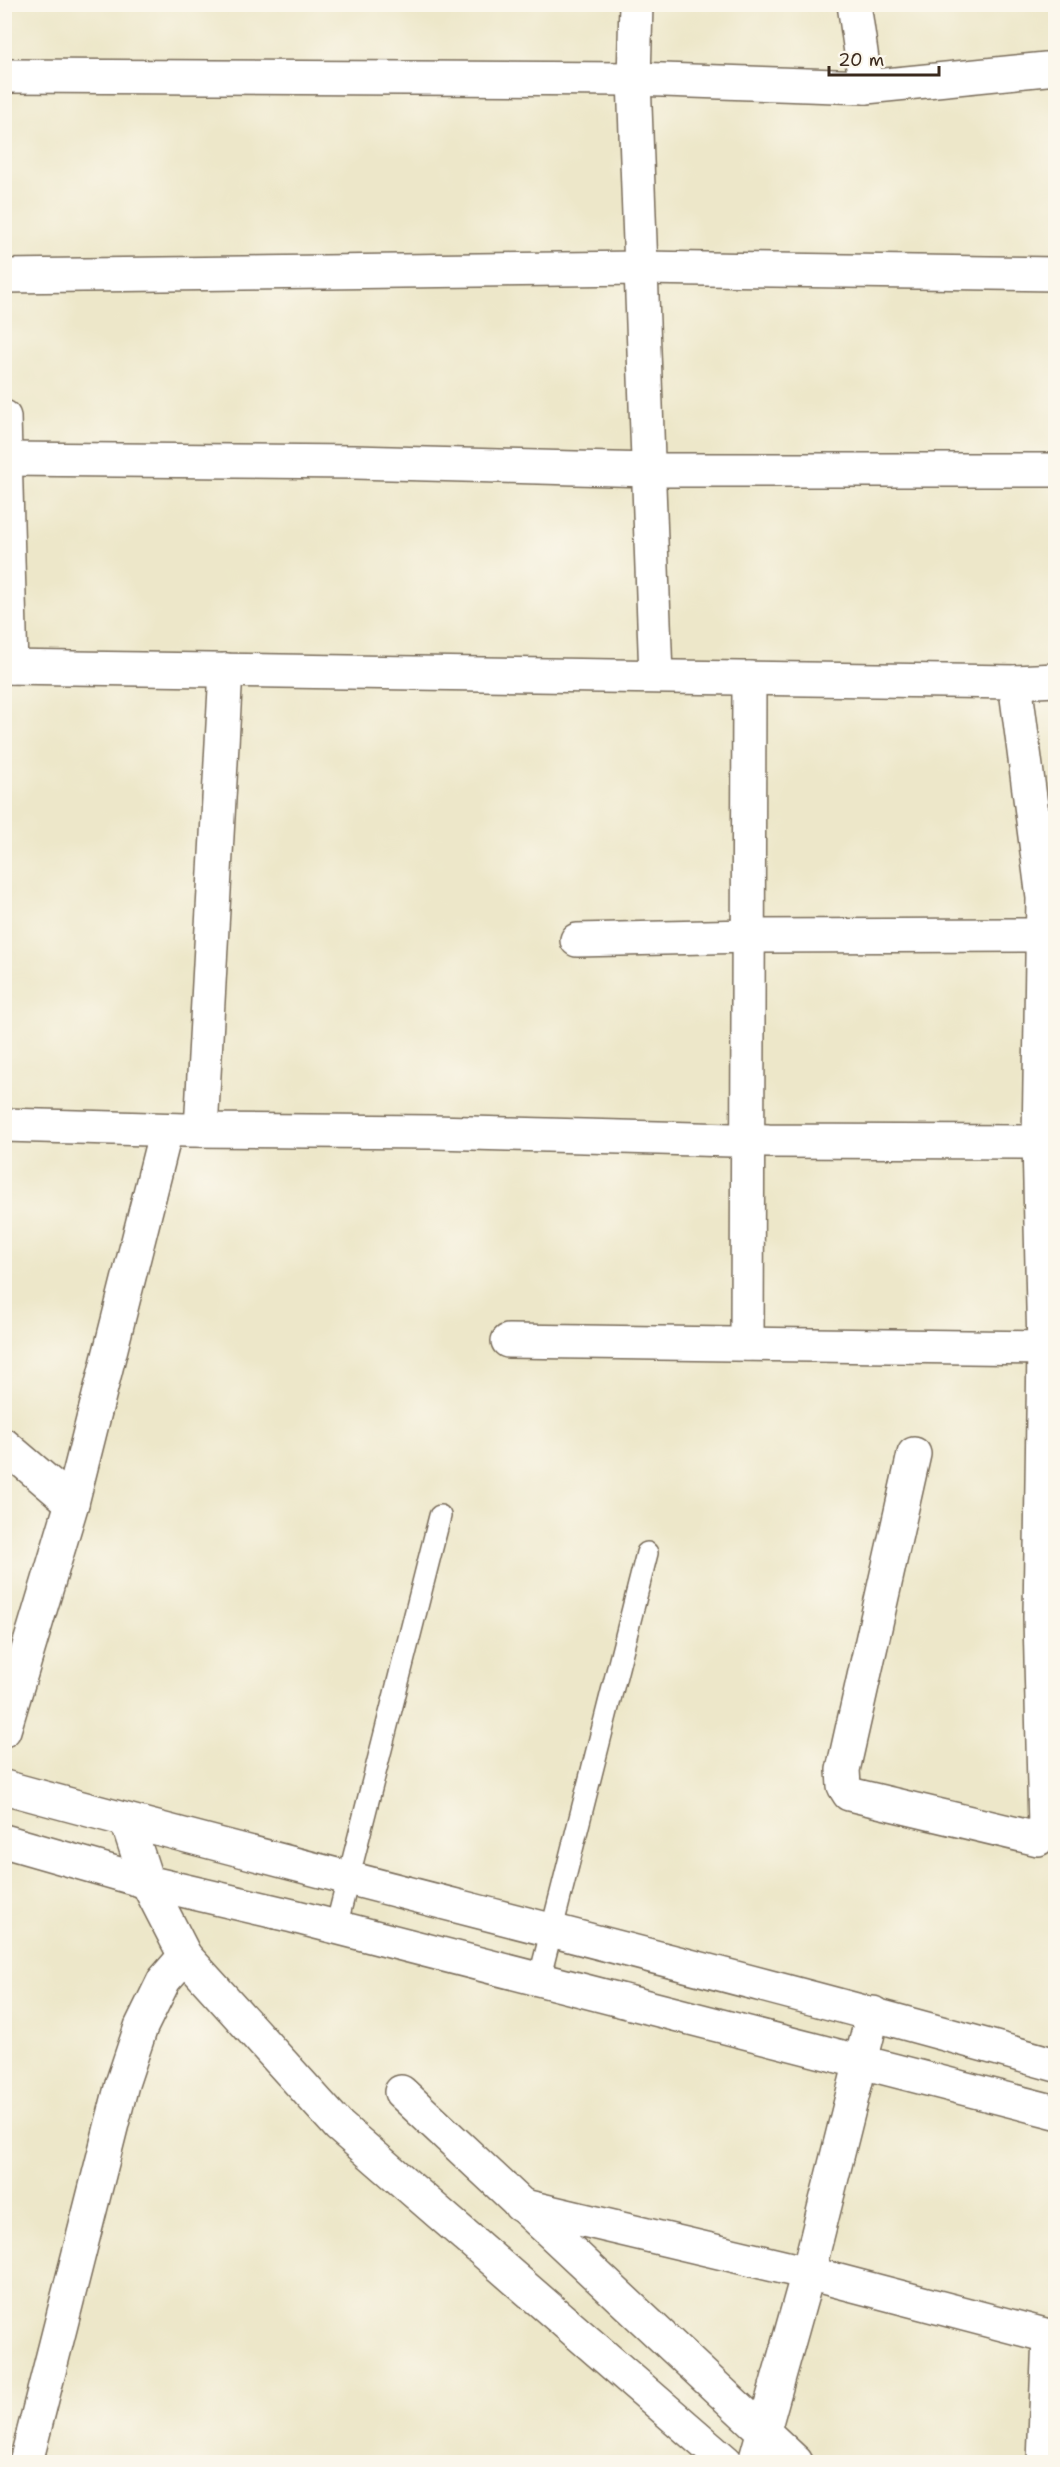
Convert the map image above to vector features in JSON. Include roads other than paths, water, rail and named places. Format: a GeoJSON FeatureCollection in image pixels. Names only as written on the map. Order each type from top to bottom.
{"type":"FeatureCollection","features":[{"type":"Feature","properties":{"kind":"street"},"geometry":{"type":"LineString","coordinates":[[636,4],[634,79],[656,676]]}},
{"type":"Feature","properties":{"kind":"street"},"geometry":{"type":"LineString","coordinates":[[854,4],[866,87]]}},
{"type":"Feature","properties":{"kind":"street"},"geometry":{"type":"LineString","coordinates":[[4,76],[634,79],[866,87],[1056,68]]}},
{"type":"Feature","properties":{"kind":"street"},"geometry":{"type":"LineString","coordinates":[[4,276],[641,268],[1056,273]]}},
{"type":"Feature","properties":{"kind":"street"},"geometry":{"type":"LineString","coordinates":[[4,417],[8,667],[1015,682],[1056,680]]}},
{"type":"Feature","properties":{"kind":"street"},"geometry":{"type":"LineString","coordinates":[[5,459],[355,462],[650,470],[1056,470]]}},
{"type":"Feature","properties":{"kind":"street"},"geometry":{"type":"LineString","coordinates":[[201,1130],[226,670]]}},
{"type":"Feature","properties":{"kind":"street"},"geometry":{"type":"LineString","coordinates":[[747,1344],[749,678]]}},
{"type":"Feature","properties":{"kind":"street"},"geometry":{"type":"LineString","coordinates":[[914,1454],[843,1770],[844,1786],[849,1794],[1047,1841],[1040,1617],[1044,1348],[1039,1142],[1043,898],[1015,682]]}},
{"type":"Feature","properties":{"kind":"street"},"geometry":{"type":"LineString","coordinates":[[578,940],[749,936],[1043,935]]}},
{"type":"Feature","properties":{"kind":"street"},"geometry":{"type":"LineString","coordinates":[[4,1125],[166,1130],[434,1132],[749,1141],[1039,1142]]}},
{"type":"Feature","properties":{"kind":"street"},"geometry":{"type":"LineString","coordinates":[[4,1730],[72,1503],[166,1130]]}},
{"type":"Feature","properties":{"kind":"street"},"geometry":{"type":"LineString","coordinates":[[508,1341],[1044,1348]]}},
{"type":"Feature","properties":{"kind":"street"},"geometry":{"type":"LineString","coordinates":[[4,1445],[72,1503]]}},
{"type":"Feature","properties":{"kind":"street"},"geometry":{"type":"LineString","coordinates":[[4,1787],[127,1821],[873,2013],[1056,2065]]}},
{"type":"Feature","properties":{"kind":"street"},"geometry":{"type":"LineString","coordinates":[[127,1821],[147,1882],[185,1956],[339,2126],[726,2463]]}},
{"type":"Feature","properties":{"kind":"street"},"geometry":{"type":"LineString","coordinates":[[4,1841],[147,1882],[336,1927],[1056,2112]]}},
{"type":"Feature","properties":{"kind":"street"},"geometry":{"type":"LineString","coordinates":[[26,2463],[122,2084],[141,2027],[164,1980],[185,1956]]}},
{"type":"Feature","properties":{"kind":"street"},"geometry":{"type":"LineString","coordinates":[[759,2447],[808,2273],[873,2013]]}},
{"type":"Feature","properties":{"kind":"street"},"geometry":{"type":"LineString","coordinates":[[401,2092],[520,2205],[759,2447],[796,2463]]}},
{"type":"Feature","properties":{"kind":"street"},"geometry":{"type":"LineString","coordinates":[[520,2205],[808,2273],[1052,2337],[1044,2463]]}},
{"type":"Feature","properties":{"kind":"lane"},"geometry":{"type":"LineString","coordinates":[[336,1927],[347,1876],[440,1516]]}},
{"type":"Feature","properties":{"kind":"lane"},"geometry":{"type":"LineString","coordinates":[[539,1980],[647,1553]]}}]}
